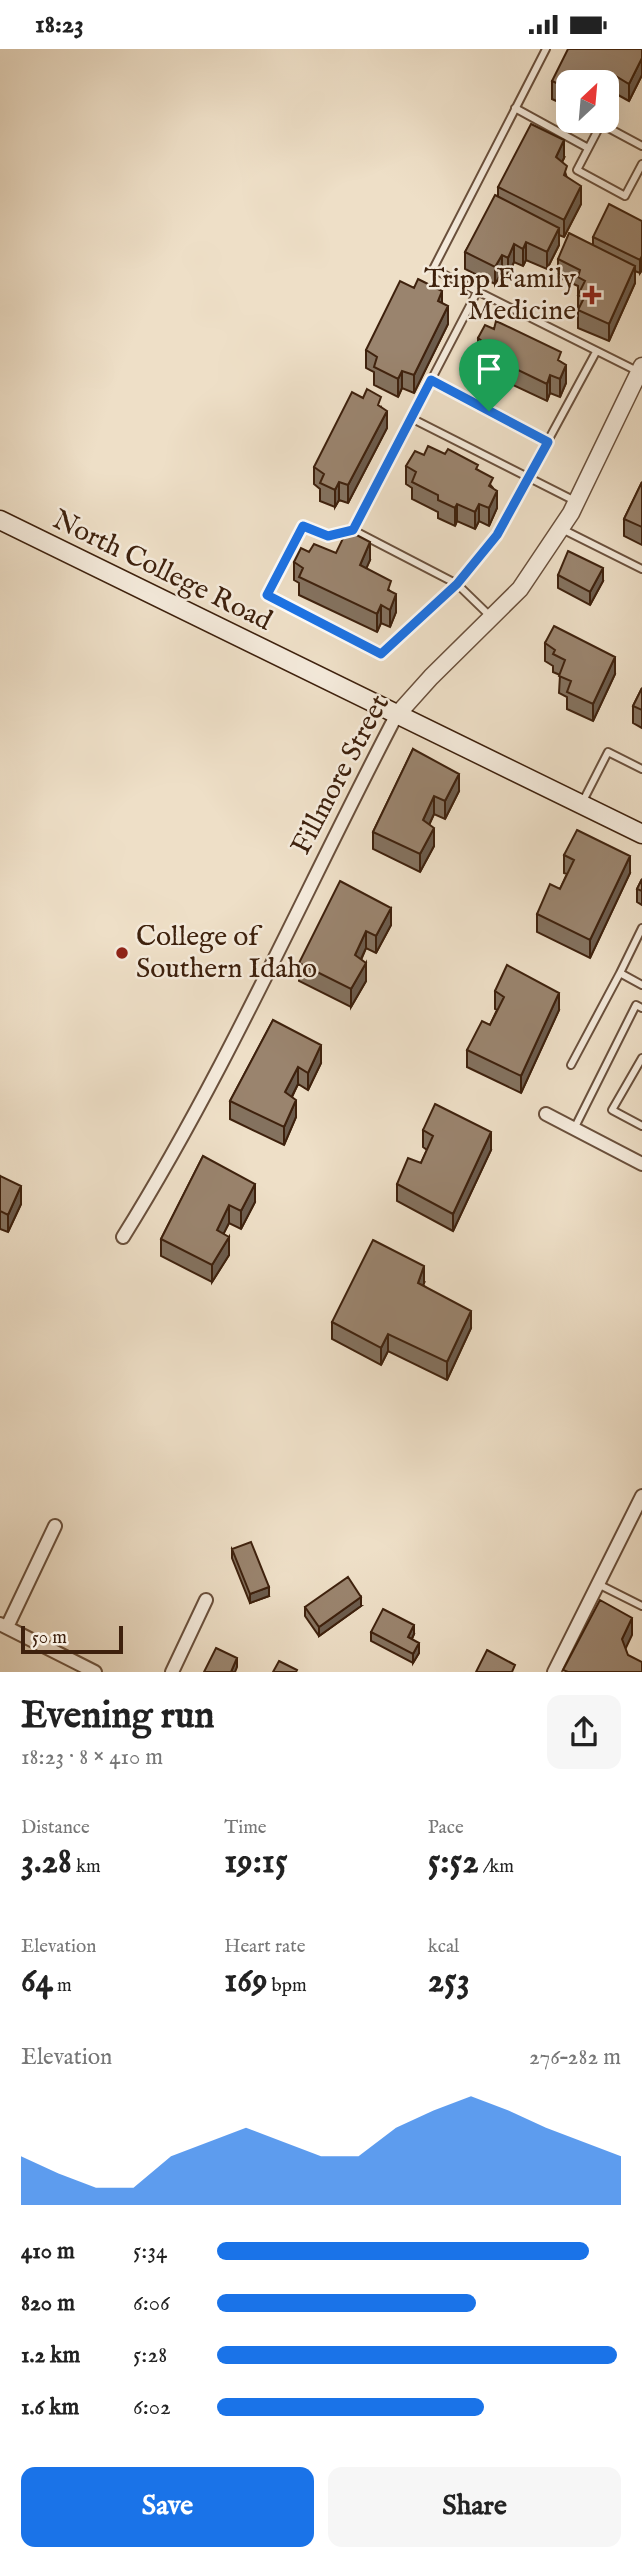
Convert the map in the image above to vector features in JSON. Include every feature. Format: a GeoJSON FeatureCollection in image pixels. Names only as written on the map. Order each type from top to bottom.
{"type":"FeatureCollection","features":[{"type":"Feature","properties":{"kind":"main road","name":"North College Road"},"geometry":{"type":"LineString","coordinates":[[0,520],[642,834]]}},
{"type":"Feature","properties":{"kind":"street","name":"Fillmore Street"},"geometry":{"type":"LineString","coordinates":[[123,1237],[165,1169],[267,978],[396,716],[520,589],[576,502],[641,370]]}},
{"type":"Feature","properties":{"kind":"street"},"geometry":{"type":"LineString","coordinates":[[546,1114],[642,1164]]}},
{"type":"Feature","properties":{"kind":"street"},"geometry":{"type":"LineString","coordinates":[[554,1672],[642,1496]]}},
{"type":"Feature","properties":{"kind":"street"},"geometry":{"type":"LineString","coordinates":[[55,1526],[3,1625],[95,1672]]}},
{"type":"Feature","properties":{"kind":"street"},"geometry":{"type":"LineString","coordinates":[[172,1672],[206,1599]]}},
{"type":"Feature","properties":{"kind":"lane"},"geometry":{"type":"LineString","coordinates":[[546,49],[433,269],[596,352],[641,370]]}},
{"type":"Feature","properties":{"kind":"lane"},"geometry":{"type":"LineString","coordinates":[[515,108],[589,148]]}},
{"type":"Feature","properties":{"kind":"lane"},"geometry":{"type":"LineString","coordinates":[[642,146],[601,124],[577,170],[625,196],[640,174],[642,165]]}},
{"type":"Feature","properties":{"kind":"lane"},"geometry":{"type":"LineString","coordinates":[[353,530],[477,292]]}},
{"type":"Feature","properties":{"kind":"lane"},"geometry":{"type":"LineString","coordinates":[[492,617],[457,584],[353,530],[328,536],[303,526],[267,595],[381,654],[457,584],[497,535],[596,352]]}},
{"type":"Feature","properties":{"kind":"lane"},"geometry":{"type":"LineString","coordinates":[[431,380],[548,442]]}},
{"type":"Feature","properties":{"kind":"lane"},"geometry":{"type":"LineString","coordinates":[[411,418],[576,502]]}},
{"type":"Feature","properties":{"kind":"lane"},"geometry":{"type":"LineString","coordinates":[[560,529],[642,569]]}},
{"type":"Feature","properties":{"kind":"lane"},"geometry":{"type":"LineString","coordinates":[[582,805],[587,790],[608,752],[642,769]]}},
{"type":"Feature","properties":{"kind":"lane"},"geometry":{"type":"LineString","coordinates":[[571,1065],[642,928]]}},
{"type":"Feature","properties":{"kind":"lane"},"geometry":{"type":"LineString","coordinates":[[620,973],[642,985]]}},
{"type":"Feature","properties":{"kind":"lane"},"geometry":{"type":"LineString","coordinates":[[575,1129],[640,1004]]}},
{"type":"Feature","properties":{"kind":"lane"},"geometry":{"type":"LineString","coordinates":[[642,1058],[612,1110],[642,1126]]}},
{"type":"Feature","properties":{"kind":"lane"},"geometry":{"type":"LineString","coordinates":[[598,1584],[642,1606]]}},
{"type":"Feature","properties":{"kind":"building"},"geometry":{"type":"Polygon","coordinates":[[[568,49],[642,49],[642,58],[629,84],[620,79],[620,70],[558,70],[568,49]]]}},
{"type":"Feature","properties":{"kind":"building"},"geometry":{"type":"Polygon","coordinates":[[[531,124],[564,140],[556,157],[567,166],[564,175],[581,186],[564,220],[498,187],[531,124]]]}},
{"type":"Feature","properties":{"kind":"building"},"geometry":{"type":"Polygon","coordinates":[[[495,195],[559,228],[547,252],[526,242],[523,249],[514,244],[508,258],[502,255],[495,267],[465,252],[495,195]]]}},
{"type":"Feature","properties":{"kind":"building"},"geometry":{"type":"Polygon","coordinates":[[[609,204],[642,221],[640,260],[593,237],[609,204]]]}},
{"type":"Feature","properties":{"kind":"building"},"geometry":{"type":"Polygon","coordinates":[[[569,233],[635,266],[609,324],[578,310],[584,298],[578,295],[585,281],[578,277],[580,270],[558,259],[569,233]]]}},
{"type":"Feature","properties":{"kind":"building"},"geometry":{"type":"Polygon","coordinates":[[[418,279],[442,291],[438,301],[448,306],[414,375],[402,371],[398,379],[374,367],[377,357],[366,350],[400,281],[414,288],[418,279]]]}},
{"type":"Feature","properties":{"kind":"building"},"geometry":{"type":"Polygon","coordinates":[[[496,321],[561,352],[558,360],[566,365],[560,379],[550,375],[547,384],[483,353],[486,344],[478,338],[485,325],[494,329],[496,321]]]}},
{"type":"Feature","properties":{"kind":"building"},"geometry":{"type":"Polygon","coordinates":[[[367,389],[381,397],[378,405],[387,411],[348,485],[339,482],[335,490],[320,483],[324,474],[314,467],[352,392],[363,398],[367,389]]]}},
{"type":"Feature","properties":{"kind":"building"},"geometry":{"type":"Polygon","coordinates":[[[428,446],[445,454],[448,449],[478,465],[476,469],[493,478],[489,486],[497,491],[489,508],[479,504],[475,512],[457,504],[455,508],[438,500],[438,495],[412,482],[416,472],[406,466],[415,451],[424,455],[428,446]]]}},
{"type":"Feature","properties":{"kind":"building"},"geometry":{"type":"Polygon","coordinates":[[[642,482],[642,527],[624,519],[642,482]]]}},
{"type":"Feature","properties":{"kind":"building"},"geometry":{"type":"Polygon","coordinates":[[[347,530],[370,542],[360,565],[391,581],[388,590],[396,594],[390,610],[381,605],[377,614],[299,577],[303,568],[294,562],[301,548],[309,552],[314,544],[336,553],[347,530]]]}},
{"type":"Feature","properties":{"kind":"building"},"geometry":{"type":"Polygon","coordinates":[[[568,551],[603,568],[590,592],[558,575],[568,551]]]}},
{"type":"Feature","properties":{"kind":"building"},"geometry":{"type":"Polygon","coordinates":[[[554,626],[615,657],[593,704],[567,692],[571,681],[559,676],[565,660],[553,654],[555,650],[545,643],[554,626]]]}},
{"type":"Feature","properties":{"kind":"building"},"geometry":{"type":"Polygon","coordinates":[[[642,688],[642,710],[633,706],[642,688]]]}},
{"type":"Feature","properties":{"kind":"building"},"geometry":{"type":"Polygon","coordinates":[[[413,749],[459,774],[445,801],[434,796],[423,820],[434,828],[420,854],[373,832],[413,749]]]}},
{"type":"Feature","properties":{"kind":"building"},"geometry":{"type":"Polygon","coordinates":[[[577,830],[630,856],[590,940],[537,914],[550,884],[560,889],[574,860],[564,855],[577,830]]]}},
{"type":"Feature","properties":{"kind":"building"},"geometry":{"type":"Polygon","coordinates":[[[340,881],[391,908],[376,936],[366,931],[355,955],[366,963],[351,989],[299,963],[340,881]]]}},
{"type":"Feature","properties":{"kind":"building"},"geometry":{"type":"Polygon","coordinates":[[[507,965],[559,993],[521,1076],[467,1050],[482,1021],[490,1025],[504,997],[495,991],[507,965]]]}},
{"type":"Feature","properties":{"kind":"building"},"geometry":{"type":"Polygon","coordinates":[[[273,1020],[321,1045],[308,1073],[298,1067],[285,1092],[296,1100],[284,1127],[230,1101],[273,1020]]]}},
{"type":"Feature","properties":{"kind":"building"},"geometry":{"type":"Polygon","coordinates":[[[435,1104],[491,1132],[453,1214],[397,1184],[408,1158],[421,1163],[433,1136],[423,1130],[435,1104]]]}},
{"type":"Feature","properties":{"kind":"building"},"geometry":{"type":"Polygon","coordinates":[[[203,1156],[255,1184],[241,1211],[229,1205],[217,1230],[229,1237],[212,1265],[161,1239],[203,1156]]]}},
{"type":"Feature","properties":{"kind":"building"},"geometry":{"type":"Polygon","coordinates":[[[0,1176],[21,1186],[8,1215],[0,1211],[0,1176]]]}},
{"type":"Feature","properties":{"kind":"building"},"geometry":{"type":"Polygon","coordinates":[[[373,1240],[424,1266],[418,1283],[471,1311],[447,1362],[388,1334],[381,1348],[332,1322],[373,1240]]]}},
{"type":"Feature","properties":{"kind":"building"},"geometry":{"type":"Polygon","coordinates":[[[251,1542],[269,1587],[250,1594],[232,1549],[251,1542]]]}},
{"type":"Feature","properties":{"kind":"building"},"geometry":{"type":"Polygon","coordinates":[[[348,1577],[361,1597],[319,1627],[305,1607],[348,1577]]]}},
{"type":"Feature","properties":{"kind":"building"},"geometry":{"type":"Polygon","coordinates":[[[600,1600],[632,1618],[622,1639],[628,1655],[642,1662],[642,1672],[563,1670],[600,1600]]]}},
{"type":"Feature","properties":{"kind":"building"},"geometry":{"type":"Polygon","coordinates":[[[383,1609],[414,1625],[408,1637],[419,1643],[413,1654],[371,1632],[383,1609]]]}},
{"type":"Feature","properties":{"kind":"building"},"geometry":{"type":"Polygon","coordinates":[[[216,1648],[237,1658],[231,1672],[204,1672],[216,1648]]]}},
{"type":"Feature","properties":{"kind":"building"},"geometry":{"type":"Polygon","coordinates":[[[487,1650],[515,1665],[512,1672],[476,1672],[487,1650]]]}},
{"type":"Feature","properties":{"kind":"building"},"geometry":{"type":"Polygon","coordinates":[[[279,1661],[297,1670],[296,1672],[273,1672],[279,1661]]]}},
{"type":"Feature","properties":{"kind":"place","name":"Tripp Family Medicine"},"geometry":{"type":"Point","coordinates":[592,295]}},
{"type":"Feature","properties":{"kind":"place","name":"College of Southern Idaho"},"geometry":{"type":"Point","coordinates":[122,953]}},
{"type":"Feature","properties":{"kind":"route"},"geometry":{"type":"LineString","coordinates":[[431,380],[489,411],[548,442],[497,535],[457,584],[381,654],[267,595],[303,526],[328,536],[353,530],[431,380]]}}]}
